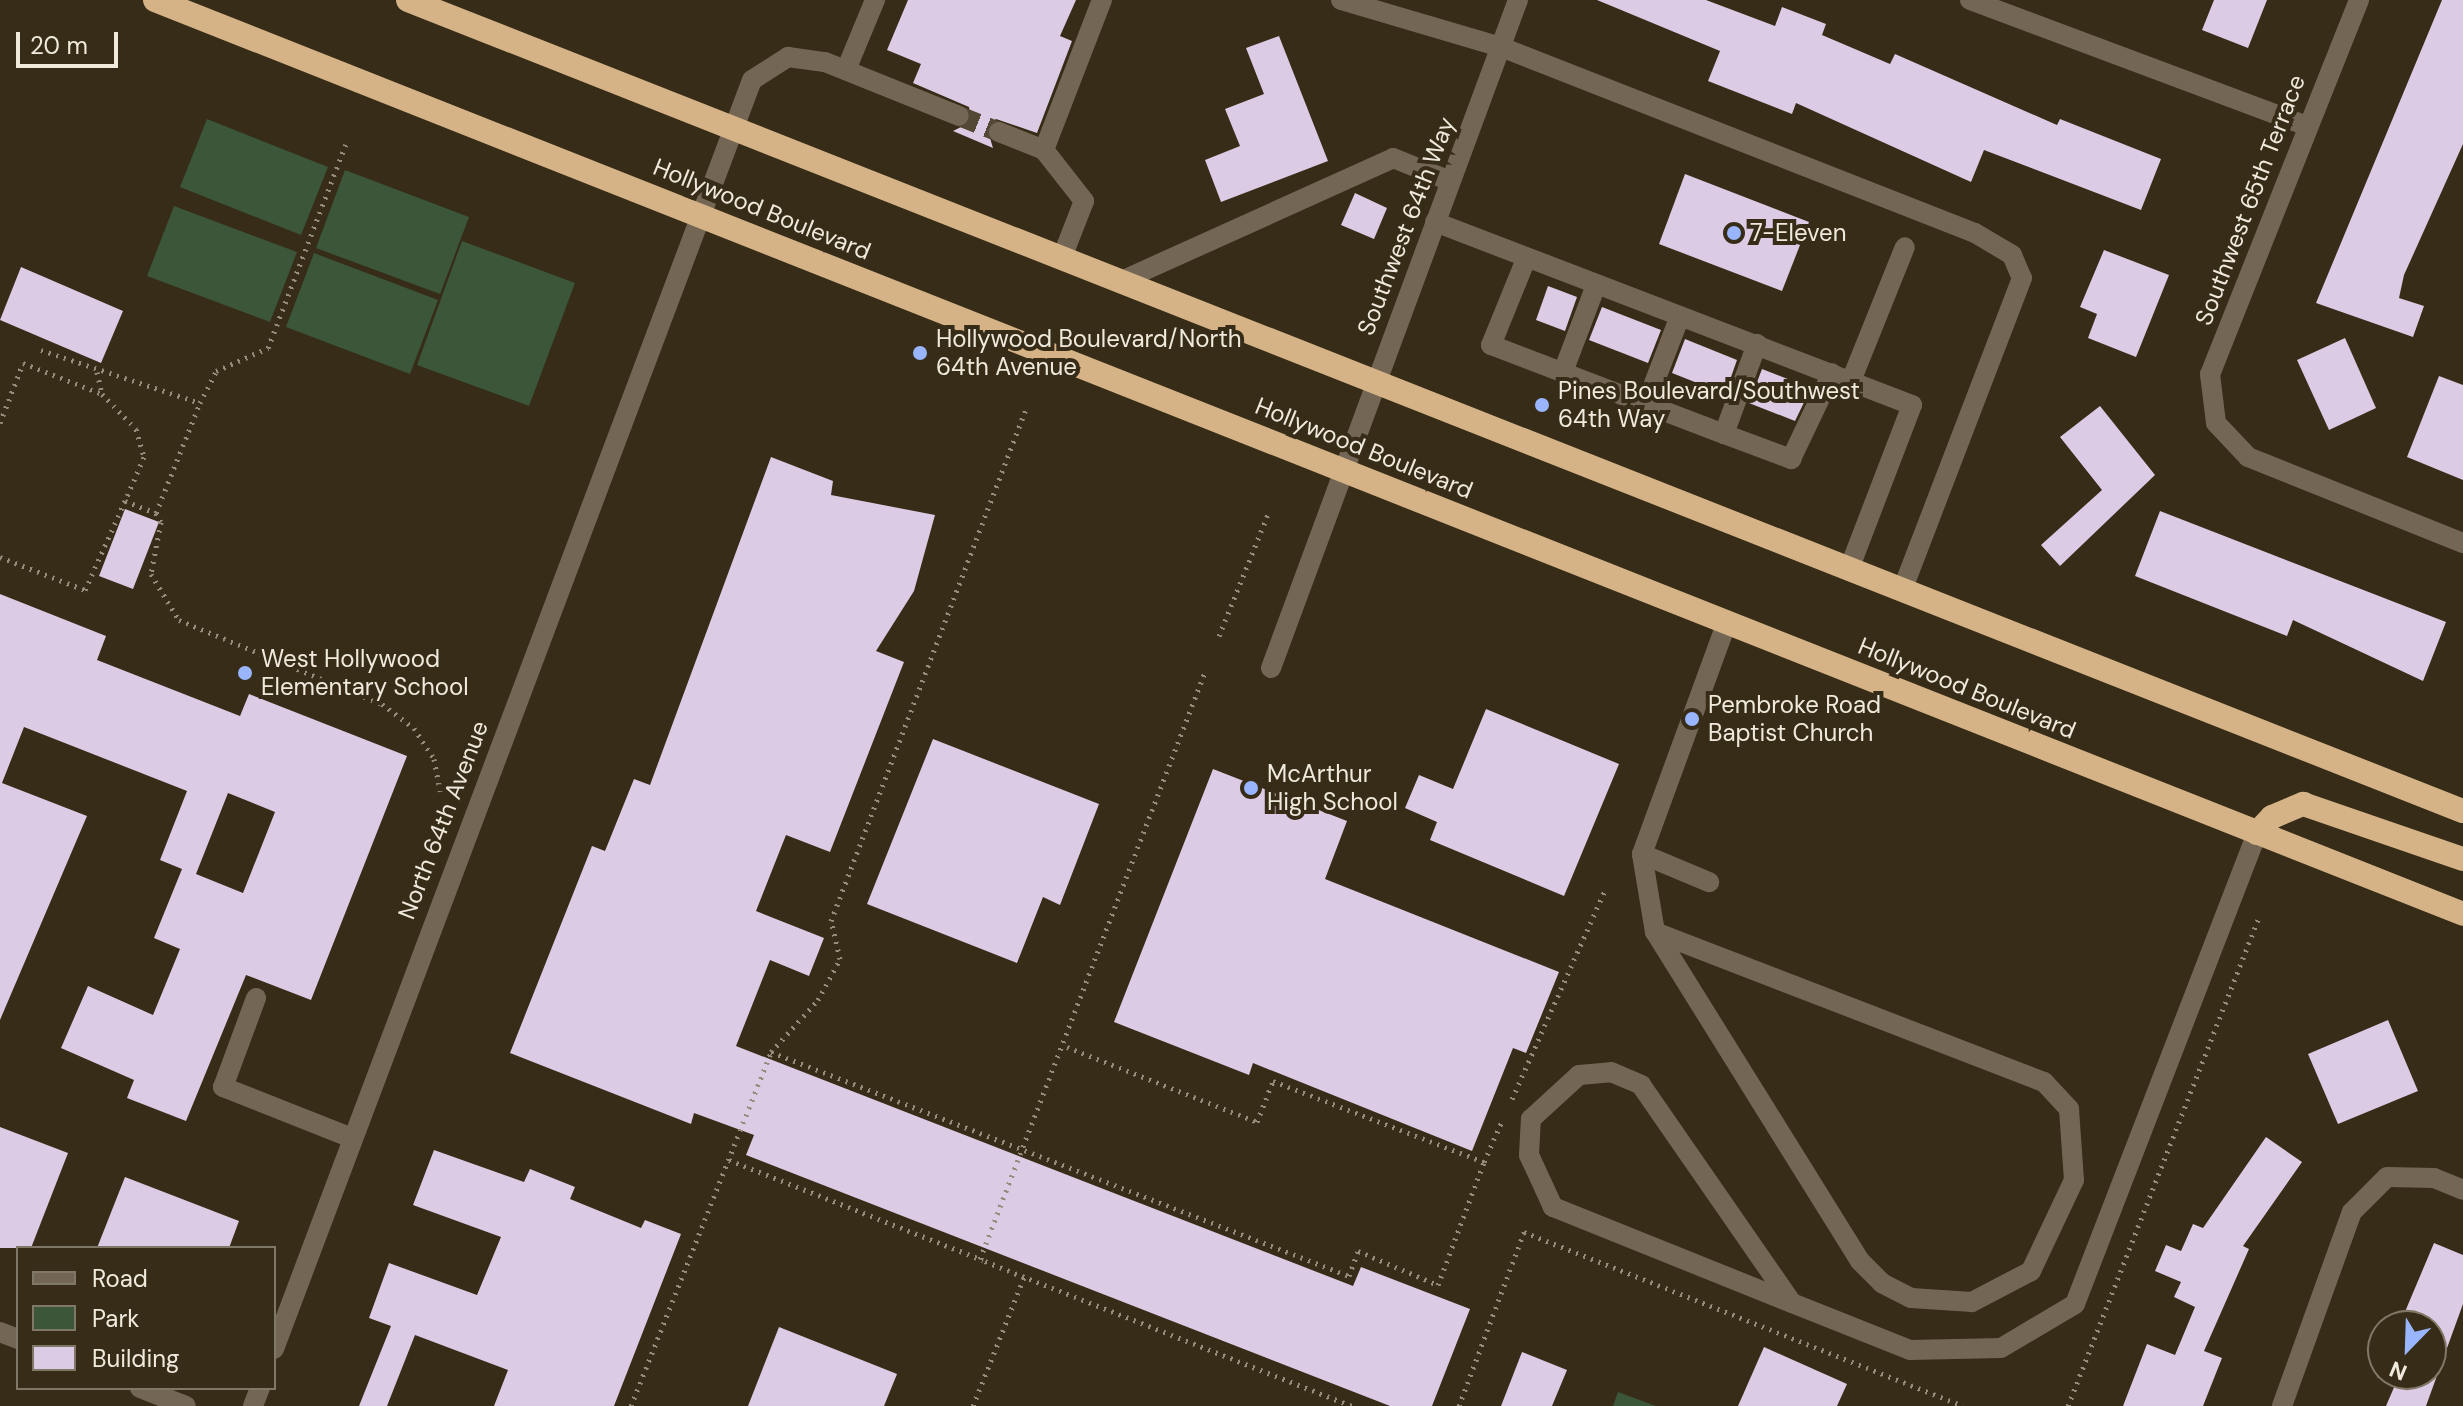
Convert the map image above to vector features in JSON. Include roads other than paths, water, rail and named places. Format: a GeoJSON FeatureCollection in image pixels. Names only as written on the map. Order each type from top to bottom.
{"type":"FeatureCollection","features":[{"type":"Feature","properties":{"kind":"highway","name":"Hollywood Boulevard"},"geometry":{"type":"LineString","coordinates":[[155,0],[2463,914]]}},
{"type":"Feature","properties":{"kind":"highway"},"geometry":{"type":"LineString","coordinates":[[408,0],[732,131],[2463,811]]}},
{"type":"Feature","properties":{"kind":"highway"},"geometry":{"type":"LineString","coordinates":[[2257,833],[2272,817],[2303,804],[2463,859]]}},
{"type":"Feature","properties":{"kind":"street"},"geometry":{"type":"LineString","coordinates":[[846,70],[875,0]]}},
{"type":"Feature","properties":{"kind":"street"},"geometry":{"type":"LineString","coordinates":[[1044,150],[1102,0]]}},
{"type":"Feature","properties":{"kind":"street"},"geometry":{"type":"LineString","coordinates":[[1341,0],[1501,47],[1975,233],[2012,255],[2022,278],[1902,590]]}},
{"type":"Feature","properties":{"kind":"street","name":"Southwest 64th Way"},"geometry":{"type":"LineString","coordinates":[[1271,668],[1341,469],[1518,0]]}},
{"type":"Feature","properties":{"kind":"street"},"geometry":{"type":"LineString","coordinates":[[1970,0],[2305,125]]}},
{"type":"Feature","properties":{"kind":"street","name":"Southwest 65th Terrace"},"geometry":{"type":"LineString","coordinates":[[2359,0],[2305,125],[2210,374],[2216,423],[2248,457],[2463,543]]}},
{"type":"Feature","properties":{"kind":"street","name":"North 64th Avenue"},"geometry":{"type":"LineString","coordinates":[[276,1344],[752,80],[788,57],[846,70],[959,116]]}},
{"type":"Feature","properties":{"kind":"street"},"geometry":{"type":"LineString","coordinates":[[999,132],[1044,150],[1084,201],[1061,260]]}},
{"type":"Feature","properties":{"kind":"street"},"geometry":{"type":"LineString","coordinates":[[1119,282],[1393,158],[1450,181]]}},
{"type":"Feature","properties":{"kind":"street"},"geometry":{"type":"LineString","coordinates":[[1435,222],[1912,405],[1849,569]]}},
{"type":"Feature","properties":{"kind":"street"},"geometry":{"type":"LineString","coordinates":[[1526,259],[1491,345],[1791,459],[1842,377],[1905,247]]}},
{"type":"Feature","properties":{"kind":"street"},"geometry":{"type":"LineString","coordinates":[[1563,372],[1596,285]]}},
{"type":"Feature","properties":{"kind":"street"},"geometry":{"type":"LineString","coordinates":[[1646,404],[1680,316]]}},
{"type":"Feature","properties":{"kind":"street"},"geometry":{"type":"LineString","coordinates":[[1724,434],[1757,344]]}},
{"type":"Feature","properties":{"kind":"street"},"geometry":{"type":"LineString","coordinates":[[1655,932],[2044,1082],[2069,1109],[2074,1180],[2031,1271],[1972,1302],[1911,1298],[1882,1283],[1860,1261],[1655,932],[1642,854],[1727,622]]}},
{"type":"Feature","properties":{"kind":"street"},"geometry":{"type":"LineString","coordinates":[[1792,1303],[1641,1085],[1611,1072],[1579,1075],[1531,1119],[1529,1155],[1553,1207],[1792,1303],[1910,1350],[2001,1348],[2075,1304],[2257,833]]}},
{"type":"Feature","properties":{"kind":"street"},"geometry":{"type":"LineString","coordinates":[[1642,854],[1709,882]]}},
{"type":"Feature","properties":{"kind":"street"},"geometry":{"type":"LineString","coordinates":[[256,998],[223,1087],[352,1138]]}},
{"type":"Feature","properties":{"kind":"street"},"geometry":{"type":"LineString","coordinates":[[2282,1406],[2352,1212],[2387,1177],[2434,1178],[2463,1190]]}},
{"type":"Feature","properties":{"kind":"street"},"geometry":{"type":"LineString","coordinates":[[145,1390],[186,1406]]}},
{"type":"Feature","properties":{"kind":"tunnel"},"geometry":{"type":"LineString","coordinates":[[959,116],[999,132]]}},
{"type":"Feature","properties":{"kind":"place","name":"7-Eleven"},"geometry":{"type":"Point","coordinates":[1734,233]}},
{"type":"Feature","properties":{"kind":"place","name":"Hollywood Boulevard/North 64th Avenue"},"geometry":{"type":"Point","coordinates":[920,353]}},
{"type":"Feature","properties":{"kind":"place","name":"Pines Boulevard/Southwest 64th Way"},"geometry":{"type":"Point","coordinates":[1542,405]}},
{"type":"Feature","properties":{"kind":"place","name":"West Hollywood Elementary School"},"geometry":{"type":"Point","coordinates":[245,673]}},
{"type":"Feature","properties":{"kind":"place","name":"Pembroke Road Baptist Church"},"geometry":{"type":"Point","coordinates":[1692,719]}},
{"type":"Feature","properties":{"kind":"place","name":"McArthur High School"},"geometry":{"type":"Point","coordinates":[1251,788]}}]}
